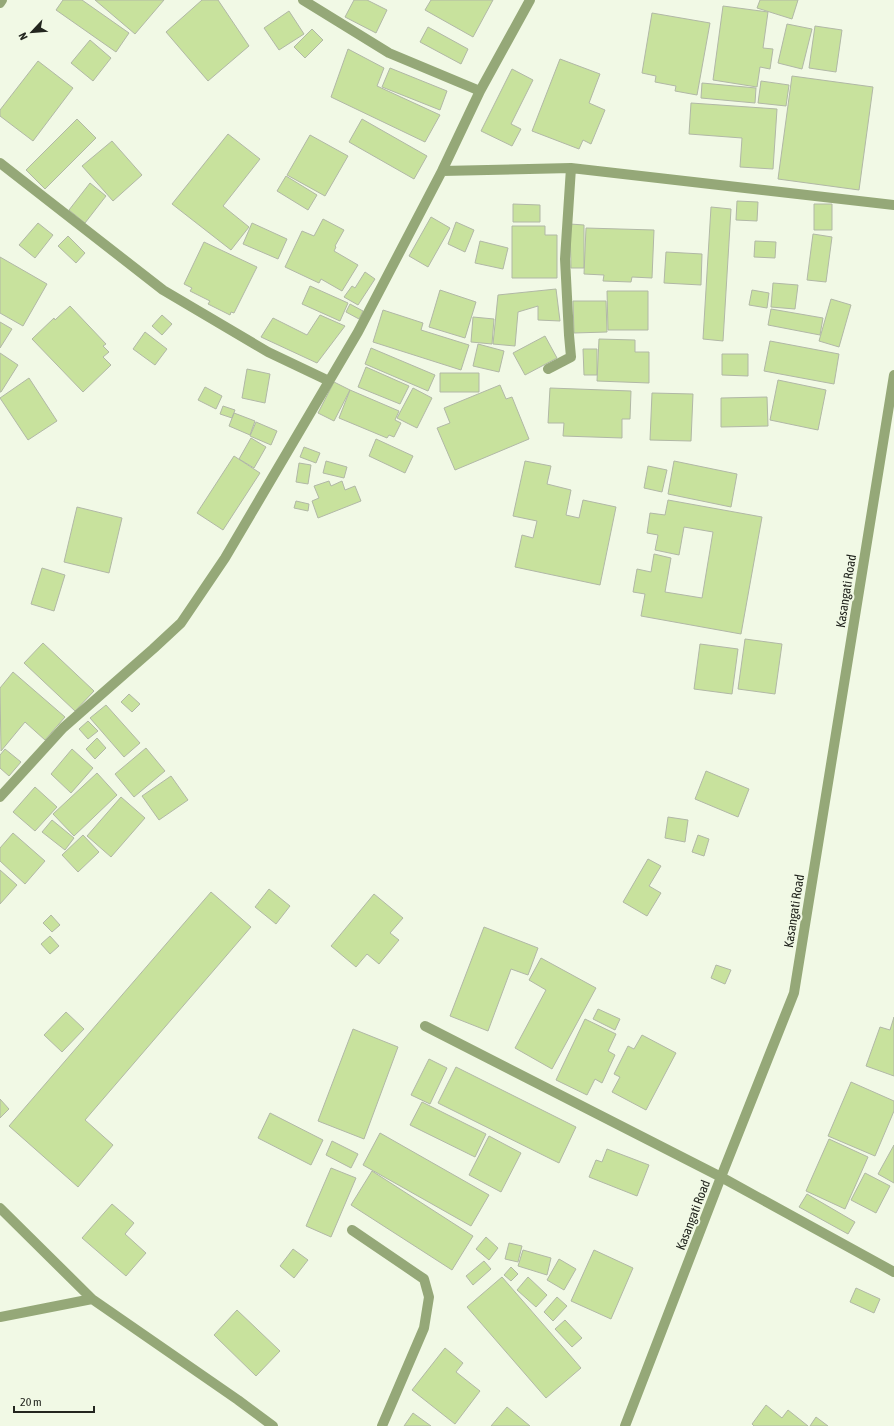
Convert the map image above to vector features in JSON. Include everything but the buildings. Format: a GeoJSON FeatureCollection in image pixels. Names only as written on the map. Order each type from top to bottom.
{"type":"FeatureCollection","features":[{"type":"Feature","properties":{"kind":"street"},"geometry":{"type":"LineString","coordinates":[[303,0],[389,53],[480,91]]}},
{"type":"Feature","properties":{"kind":"street"},"geometry":{"type":"LineString","coordinates":[[0,796],[63,728],[154,649],[181,623],[225,558],[358,332],[442,171],[480,91],[530,0]]}},
{"type":"Feature","properties":{"kind":"street"},"geometry":{"type":"LineString","coordinates":[[0,163],[163,290],[268,352],[329,382]]}},
{"type":"Feature","properties":{"kind":"street"},"geometry":{"type":"LineString","coordinates":[[442,171],[571,168],[894,205]]}},
{"type":"Feature","properties":{"kind":"street"},"geometry":{"type":"LineString","coordinates":[[548,369],[571,357],[565,259],[571,168]]}},
{"type":"Feature","properties":{"kind":"street","name":"Kasangati Road"},"geometry":{"type":"LineString","coordinates":[[625,1426],[794,993],[894,374]]}},
{"type":"Feature","properties":{"kind":"street"},"geometry":{"type":"LineString","coordinates":[[425,1026],[721,1177],[894,1272]]}},
{"type":"Feature","properties":{"kind":"street"},"geometry":{"type":"LineString","coordinates":[[0,1208],[92,1299],[273,1426]]}},
{"type":"Feature","properties":{"kind":"street"},"geometry":{"type":"LineString","coordinates":[[352,1230],[424,1279],[429,1297],[424,1328],[382,1426]]}},
{"type":"Feature","properties":{"kind":"street"},"geometry":{"type":"LineString","coordinates":[[0,1317],[92,1299]]}}]}
